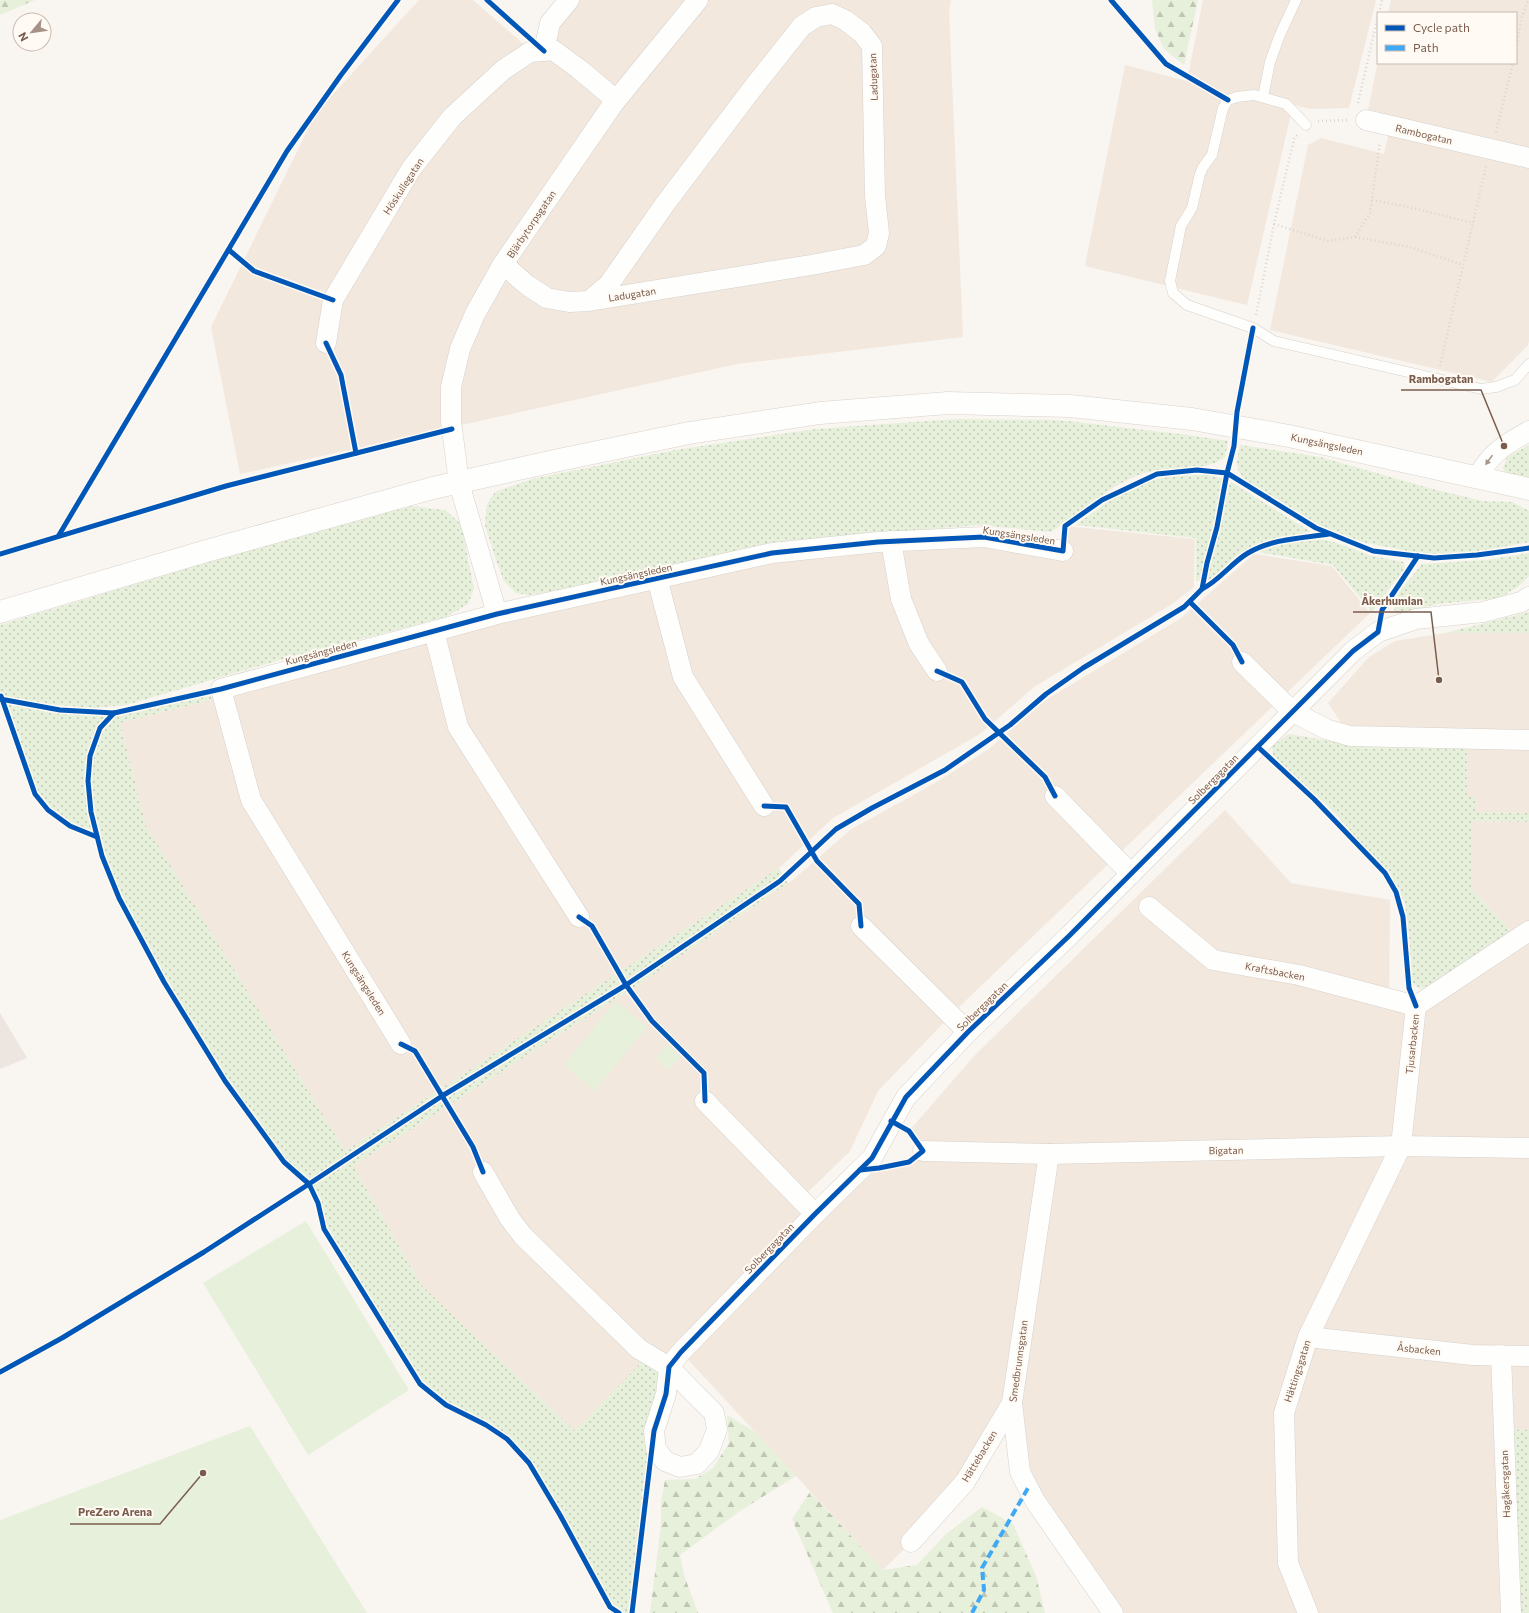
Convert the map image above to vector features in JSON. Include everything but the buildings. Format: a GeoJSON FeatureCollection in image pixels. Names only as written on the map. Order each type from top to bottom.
{"type":"FeatureCollection","features":[{"type":"Feature","properties":{"kind":"main road","name":"Kungsängsleden"},"geometry":{"type":"LineString","coordinates":[[0,612],[203,552],[433,488],[689,433],[820,413],[948,403],[1070,406],[1192,420],[1289,436],[1529,489]]}},
{"type":"Feature","properties":{"kind":"street"},"geometry":{"type":"LineString","coordinates":[[544,51],[550,24],[569,0]]}},
{"type":"Feature","properties":{"kind":"street","name":"Bjärbytorpsgatan"},"geometry":{"type":"LineString","coordinates":[[459,483],[451,422],[451,387],[460,349],[475,314],[504,264],[616,100],[698,0]]}},
{"type":"Feature","properties":{"kind":"street","name":"Ladugatan"},"geometry":{"type":"LineString","coordinates":[[504,264],[526,285],[547,298],[569,302],[589,301],[864,255],[876,246],[879,233],[875,196],[872,46],[862,34],[845,20],[832,14],[816,17],[802,26],[665,204],[609,284],[589,301]]}},
{"type":"Feature","properties":{"kind":"street","name":"Höskullegatan"},"geometry":{"type":"LineString","coordinates":[[326,343],[333,300],[411,169],[452,117],[503,70],[530,52],[553,50],[580,69],[616,100]]}},
{"type":"Feature","properties":{"kind":"street","name":"Rambogatan"},"geometry":{"type":"LineString","coordinates":[[1367,122],[1529,158]]}},
{"type":"Feature","properties":{"kind":"street"},"geometry":{"type":"LineString","coordinates":[[1478,477],[1493,454],[1529,431]]}},
{"type":"Feature","properties":{"kind":"street"},"geometry":{"type":"LineString","coordinates":[[459,483],[497,614]]}},
{"type":"Feature","properties":{"kind":"street","name":"Kungsängsleden"},"geometry":{"type":"LineString","coordinates":[[401,1044],[251,800],[221,689],[497,614],[772,553],[891,541],[984,537],[1063,551]]}},
{"type":"Feature","properties":{"kind":"street"},"geometry":{"type":"LineString","coordinates":[[891,541],[901,600],[919,644],[937,671]]}},
{"type":"Feature","properties":{"kind":"street","name":"Kungsängsleden"},"geometry":{"type":"LineString","coordinates":[[658,578],[683,677],[764,806]]}},
{"type":"Feature","properties":{"kind":"street","name":"Solbergagatan"},"geometry":{"type":"LineString","coordinates":[[669,1367],[681,1352],[815,1214],[872,1158],[906,1097],[968,1032],[1069,936],[1353,651],[1378,632],[1416,619],[1483,612],[1521,602],[1529,597]]}},
{"type":"Feature","properties":{"kind":"street"},"geometry":{"type":"LineString","coordinates":[[434,631],[458,727],[579,917]]}},
{"type":"Feature","properties":{"kind":"street"},"geometry":{"type":"LineString","coordinates":[[1242,662],[1293,712],[1326,728],[1350,736],[1529,740]]}},
{"type":"Feature","properties":{"kind":"street"},"geometry":{"type":"LineString","coordinates":[[1055,796],[1131,874]]}},
{"type":"Feature","properties":{"kind":"street","name":"Kraftsbacken"},"geometry":{"type":"LineString","coordinates":[[1149,907],[1213,960],[1299,975],[1416,1006]]}},
{"type":"Feature","properties":{"kind":"street","name":"Solbergagatan"},"geometry":{"type":"LineString","coordinates":[[861,926],[968,1032]]}},
{"type":"Feature","properties":{"kind":"street","name":"Tjusarbacken"},"geometry":{"type":"LineString","coordinates":[[1401,1146],[1416,1006],[1529,931]]}},
{"type":"Feature","properties":{"kind":"street"},"geometry":{"type":"LineString","coordinates":[[704,1101],[815,1214]]}},
{"type":"Feature","properties":{"kind":"street","name":"Bigatan"},"geometry":{"type":"LineString","coordinates":[[923,1151],[1049,1154],[1401,1146],[1529,1148]]}},
{"type":"Feature","properties":{"kind":"street","name":"Hättingsgatan"},"geometry":{"type":"LineString","coordinates":[[1308,1613],[1288,1563],[1284,1412],[1308,1336],[1401,1146]]}},
{"type":"Feature","properties":{"kind":"street","name":"Smedbrunnsgatan"},"geometry":{"type":"LineString","coordinates":[[1049,1154],[1012,1403],[1020,1472],[1035,1501],[1113,1613]]}},
{"type":"Feature","properties":{"kind":"street"},"geometry":{"type":"LineString","coordinates":[[483,1172],[510,1219],[523,1236],[639,1349],[669,1367],[714,1413],[717,1429],[709,1451],[697,1464],[680,1467],[665,1462],[656,1448],[654,1431],[666,1394],[669,1367]]}},
{"type":"Feature","properties":{"kind":"street","name":"Åsbacken"},"geometry":{"type":"LineString","coordinates":[[1308,1336],[1473,1355],[1529,1356]]}},
{"type":"Feature","properties":{"kind":"street","name":"Hagåkersgatan"},"geometry":{"type":"LineString","coordinates":[[1501,1355],[1511,1613]]}},
{"type":"Feature","properties":{"kind":"street","name":"Hättebacken"},"geometry":{"type":"LineString","coordinates":[[911,1542],[965,1482],[1012,1403]]}},
{"type":"Feature","properties":{"kind":"lane"},"geometry":{"type":"LineString","coordinates":[[1263,97],[1270,62],[1279,37],[1296,0]]}},
{"type":"Feature","properties":{"kind":"lane"},"geometry":{"type":"LineString","coordinates":[[1306,125],[1286,104],[1254,95],[1237,97],[1228,100],[1223,108],[1212,156],[1203,167],[1192,208],[1181,226],[1170,281],[1173,293],[1188,305],[1253,328],[1274,341],[1481,388],[1496,388],[1515,380],[1529,364]]}},
{"type":"Feature","properties":{"kind":"path"},"geometry":{"type":"LineString","coordinates":[[1379,12],[1382,0]]}},
{"type":"Feature","properties":{"kind":"path"},"geometry":{"type":"LineString","coordinates":[[1517,43],[1521,20],[1528,0]]}},
{"type":"Feature","properties":{"kind":"path"},"geometry":{"type":"LineString","coordinates":[[1355,237],[1370,213],[1372,200],[1367,122],[1377,26]]}},
{"type":"Feature","properties":{"kind":"path"},"geometry":{"type":"LineString","coordinates":[[1438,379],[1443,349],[1474,223],[1490,149],[1498,128],[1513,64]]}},
{"type":"Feature","properties":{"kind":"path"},"geometry":{"type":"LineString","coordinates":[[1253,328],[1274,224],[1294,139],[1306,125],[1322,120],[1367,122]]}},
{"type":"Feature","properties":{"kind":"path"},"geometry":{"type":"LineString","coordinates":[[1372,200],[1474,223]]}},
{"type":"Feature","properties":{"kind":"path"},"geometry":{"type":"LineString","coordinates":[[1274,224],[1328,241],[1355,237],[1410,247],[1463,265]]}},
{"type":"Feature","properties":{"kind":"shaded area"},"geometry":{"type":"Polygon","coordinates":[[[419,0],[473,0],[527,47],[564,0],[951,0],[949,11],[963,337],[737,364],[240,474],[211,327],[316,113],[419,0]]]}},
{"type":"Feature","properties":{"kind":"shaded area"},"geometry":{"type":"Polygon","coordinates":[[[1203,0],[1376,0],[1349,108],[1311,109],[1293,105],[1247,305],[1085,266],[1125,65],[1187,81],[1203,0]]]}},
{"type":"Feature","properties":{"kind":"shaded area"},"geometry":{"type":"Polygon","coordinates":[[[1391,0],[1529,0],[1529,341],[1528,345],[1492,382],[1270,330],[1308,145],[1321,138],[1384,154],[1390,126],[1366,120],[1377,64],[1517,64],[1517,12],[1388,12],[1391,0]]]}},
{"type":"Feature","properties":{"kind":"shaded area"},"geometry":{"type":"Polygon","coordinates":[[[1065,526],[1195,539],[1194,587],[1172,604],[1034,687],[980,734],[833,818],[779,868],[345,1151],[146,827],[120,723],[223,697],[497,614],[878,542],[1063,551],[1065,526]]]}},
{"type":"Feature","properties":{"kind":"shaded area"},"geometry":{"type":"Polygon","coordinates":[[[1254,554],[1332,566],[1370,613],[958,1008],[878,1091],[850,1151],[801,1199],[815,1213],[860,1170],[909,1162],[923,1151],[909,1131],[975,1055],[1225,810],[1291,883],[1390,900],[1389,999],[1416,1006],[1512,932],[1472,889],[1472,821],[1529,822],[1529,1430],[1504,1429],[1511,1613],[1113,1613],[1035,1501],[1012,1404],[911,1542],[883,1570],[682,1353],[639,1365],[575,1431],[421,1285],[353,1166],[644,981],[794,879],[850,830],[935,783],[989,749],[1046,700],[1181,618],[1254,554]]]}},
{"type":"Feature","properties":{"kind":"shaded area"},"geometry":{"type":"Polygon","coordinates":[[[1445,633],[1529,633],[1529,813],[1476,812],[1467,797],[1468,747],[1350,736],[1328,703],[1369,657],[1395,641],[1445,633]]]}},
{"type":"Feature","properties":{"kind":"shaded area"},"geometry":{"type":"Polygon","coordinates":[[[0,1013],[27,1058],[0,1069],[0,1013]]]}},
{"type":"Feature","properties":{"kind":"green space"},"geometry":{"type":"Polygon","coordinates":[[[0,0],[35,0],[0,15],[0,0]]]}},
{"type":"Feature","properties":{"kind":"green space"},"geometry":{"type":"Polygon","coordinates":[[[1152,0],[1198,0],[1184,65],[1164,49],[1155,29],[1152,0]]]}},
{"type":"Feature","properties":{"kind":"green space"},"geometry":{"type":"Polygon","coordinates":[[[956,419],[1058,420],[1228,441],[1225,457],[1218,461],[1201,467],[1154,471],[1140,475],[1113,488],[1051,532],[978,525],[898,532],[529,595],[516,593],[504,581],[485,525],[487,504],[495,492],[532,479],[675,450],[815,429],[956,419]]]}},
{"type":"Feature","properties":{"kind":"green space"},"geometry":{"type":"Polygon","coordinates":[[[1240,445],[1320,457],[1436,490],[1483,501],[1512,502],[1529,511],[1529,542],[1470,553],[1423,554],[1362,542],[1323,527],[1247,481],[1240,472],[1237,464],[1240,445]]]}},
{"type":"Feature","properties":{"kind":"green space"},"geometry":{"type":"Polygon","coordinates":[[[1529,445],[1529,479],[1506,473],[1503,469],[1507,457],[1529,445]]]}},
{"type":"Feature","properties":{"kind":"green space"},"geometry":{"type":"Polygon","coordinates":[[[1210,475],[1223,479],[1201,581],[1196,581],[1196,538],[1076,525],[1104,504],[1124,492],[1146,482],[1170,477],[1210,475]]]}},
{"type":"Feature","properties":{"kind":"green space"},"geometry":{"type":"Polygon","coordinates":[[[1231,482],[1311,532],[1258,544],[1234,559],[1208,583],[1208,575],[1227,490],[1231,482]]]}},
{"type":"Feature","properties":{"kind":"green space"},"geometry":{"type":"Polygon","coordinates":[[[412,506],[445,510],[461,524],[474,589],[468,604],[446,617],[276,661],[126,705],[93,708],[33,703],[0,695],[0,625],[242,552],[412,506]]]}},
{"type":"Feature","properties":{"kind":"green space"},"geometry":{"type":"Polygon","coordinates":[[[1317,539],[1331,541],[1372,556],[1404,562],[1405,568],[1372,612],[1333,565],[1258,552],[1280,544],[1317,539]]]}},
{"type":"Feature","properties":{"kind":"green space"},"geometry":{"type":"Polygon","coordinates":[[[1529,553],[1529,576],[1518,587],[1499,598],[1438,604],[1398,613],[1394,610],[1399,592],[1422,564],[1487,560],[1529,553]]]}},
{"type":"Feature","properties":{"kind":"green space"},"geometry":{"type":"Polygon","coordinates":[[[1529,612],[1529,633],[1445,633],[1529,612]]]}},
{"type":"Feature","properties":{"kind":"green space"},"geometry":{"type":"Polygon","coordinates":[[[221,689],[223,697],[120,723],[146,826],[345,1151],[779,868],[788,883],[644,981],[353,1166],[421,1285],[575,1431],[639,1365],[639,1349],[669,1367],[654,1431],[632,1613],[619,1613],[610,1607],[560,1515],[529,1463],[507,1439],[486,1425],[446,1405],[420,1384],[324,1229],[318,1203],[309,1184],[284,1162],[225,1081],[164,982],[119,898],[102,856],[97,837],[70,826],[48,810],[35,794],[2,699],[60,710],[114,713],[221,689]]]}},
{"type":"Feature","properties":{"kind":"green space"},"geometry":{"type":"Polygon","coordinates":[[[1288,734],[1367,747],[1468,747],[1467,797],[1475,797],[1476,812],[1529,813],[1529,822],[1472,821],[1472,889],[1512,932],[1436,982],[1420,989],[1412,982],[1409,935],[1405,904],[1397,885],[1335,813],[1273,755],[1272,747],[1288,734]]]}},
{"type":"Feature","properties":{"kind":"green space"},"geometry":{"type":"Polygon","coordinates":[[[616,1001],[647,1027],[595,1091],[564,1065],[616,1001]]]}},
{"type":"Feature","properties":{"kind":"green space"},"geometry":{"type":"Polygon","coordinates":[[[668,1044],[681,1057],[668,1070],[656,1057],[668,1044]]]}},
{"type":"Feature","properties":{"kind":"green space"},"geometry":{"type":"Polygon","coordinates":[[[306,1221],[409,1390],[308,1455],[203,1283],[306,1221]]]}},
{"type":"Feature","properties":{"kind":"green space"},"geometry":{"type":"Polygon","coordinates":[[[727,1415],[754,1431],[796,1476],[740,1511],[680,1555],[684,1575],[698,1613],[650,1613],[661,1525],[661,1502],[665,1480],[695,1479],[713,1468],[729,1443],[727,1415]]]}},
{"type":"Feature","properties":{"kind":"green space"},"geometry":{"type":"Polygon","coordinates":[[[250,1426],[367,1613],[0,1613],[0,1520],[250,1426]]]}},
{"type":"Feature","properties":{"kind":"green space"},"geometry":{"type":"Polygon","coordinates":[[[1503,1429],[1529,1430],[1529,1613],[1511,1613],[1503,1429]]]}},
{"type":"Feature","properties":{"kind":"green space"},"geometry":{"type":"Polygon","coordinates":[[[810,1492],[883,1570],[917,1565],[946,1534],[982,1507],[1013,1524],[1036,1576],[1045,1613],[833,1613],[792,1519],[810,1492]]]}},
{"type":"Feature","properties":{"kind":"marked path"},"geometry":{"type":"LineString","coordinates":[[972,1613],[984,1590],[982,1568],[1028,1488]]}},
{"type":"Feature","properties":{"kind":"cycle path"},"geometry":{"type":"LineString","coordinates":[[59,535],[287,151],[341,75],[398,0]]}},
{"type":"Feature","properties":{"kind":"cycle path"},"geometry":{"type":"LineString","coordinates":[[487,0],[544,51]]}},
{"type":"Feature","properties":{"kind":"cycle path"},"geometry":{"type":"LineString","coordinates":[[1111,0],[1166,64],[1228,100]]}},
{"type":"Feature","properties":{"kind":"cycle path"},"geometry":{"type":"LineString","coordinates":[[229,250],[254,271],[333,300]]}},
{"type":"Feature","properties":{"kind":"cycle path"},"geometry":{"type":"LineString","coordinates":[[0,1372],[62,1338],[204,1252],[442,1096],[626,985],[780,881],[836,829],[872,808],[945,770],[1010,725],[1046,694],[1083,668],[1184,607],[1202,589],[1234,446],[1237,412],[1253,328]]}},
{"type":"Feature","properties":{"kind":"cycle path"},"geometry":{"type":"LineString","coordinates":[[326,343],[341,375],[356,453]]}},
{"type":"Feature","properties":{"kind":"cycle path"},"geometry":{"type":"LineString","coordinates":[[0,554],[226,486],[452,429]]}},
{"type":"Feature","properties":{"kind":"cycle path"},"geometry":{"type":"LineString","coordinates":[[0,699],[60,710],[114,713],[221,689],[497,614],[772,553],[878,542],[984,537],[1063,551],[1065,526],[1102,500],[1157,474],[1197,470],[1227,473],[1316,528],[1373,551],[1434,558],[1477,555],[1529,548]]}},
{"type":"Feature","properties":{"kind":"cycle path"},"geometry":{"type":"LineString","coordinates":[[1202,589],[1214,581],[1242,557],[1257,548],[1287,540],[1329,534]]}},
{"type":"Feature","properties":{"kind":"cycle path"},"geometry":{"type":"LineString","coordinates":[[632,1613],[654,1431],[666,1394],[669,1367],[681,1352],[815,1214],[872,1158],[906,1097],[968,1032],[1069,936],[1353,651],[1378,632],[1382,610],[1418,556]]}},
{"type":"Feature","properties":{"kind":"cycle path"},"geometry":{"type":"LineString","coordinates":[[1190,602],[1233,645],[1242,662]]}},
{"type":"Feature","properties":{"kind":"cycle path"},"geometry":{"type":"LineString","coordinates":[[937,671],[962,682],[985,719],[1045,777],[1055,796]]}},
{"type":"Feature","properties":{"kind":"cycle path"},"geometry":{"type":"LineString","coordinates":[[1,696],[35,794],[48,810],[70,826],[97,837]]}},
{"type":"Feature","properties":{"kind":"cycle path"},"geometry":{"type":"LineString","coordinates":[[114,713],[100,728],[90,756],[88,781],[91,812],[102,856],[119,898],[164,982],[225,1081],[284,1162],[309,1184],[318,1203],[324,1229],[420,1384],[446,1405],[486,1425],[507,1439],[529,1463],[560,1515],[610,1607],[619,1613]]}},
{"type":"Feature","properties":{"kind":"cycle path"},"geometry":{"type":"LineString","coordinates":[[1258,747],[1314,799],[1385,873],[1396,892],[1403,917],[1409,988],[1416,1006]]}},
{"type":"Feature","properties":{"kind":"cycle path"},"geometry":{"type":"LineString","coordinates":[[764,806],[786,807],[817,861],[859,904],[861,926]]}},
{"type":"Feature","properties":{"kind":"cycle path"},"geometry":{"type":"LineString","coordinates":[[579,917],[592,926],[626,985],[652,1021],[704,1073],[705,1101]]}},
{"type":"Feature","properties":{"kind":"cycle path"},"geometry":{"type":"LineString","coordinates":[[401,1044],[415,1051],[473,1147],[483,1172]]}},
{"type":"Feature","properties":{"kind":"cycle path"},"geometry":{"type":"LineString","coordinates":[[860,1170],[909,1162],[923,1151],[909,1131],[891,1121]]}},
{"type":"Feature","properties":{"kind":"place","name":"Rambogatan"},"geometry":{"type":"Point","coordinates":[1504,446]}},
{"type":"Feature","properties":{"kind":"place","name":"Åkerhumlan"},"geometry":{"type":"Point","coordinates":[1439,680]}},
{"type":"Feature","properties":{"kind":"place","name":"PreZero Arena"},"geometry":{"type":"Point","coordinates":[203,1473]}}]}
